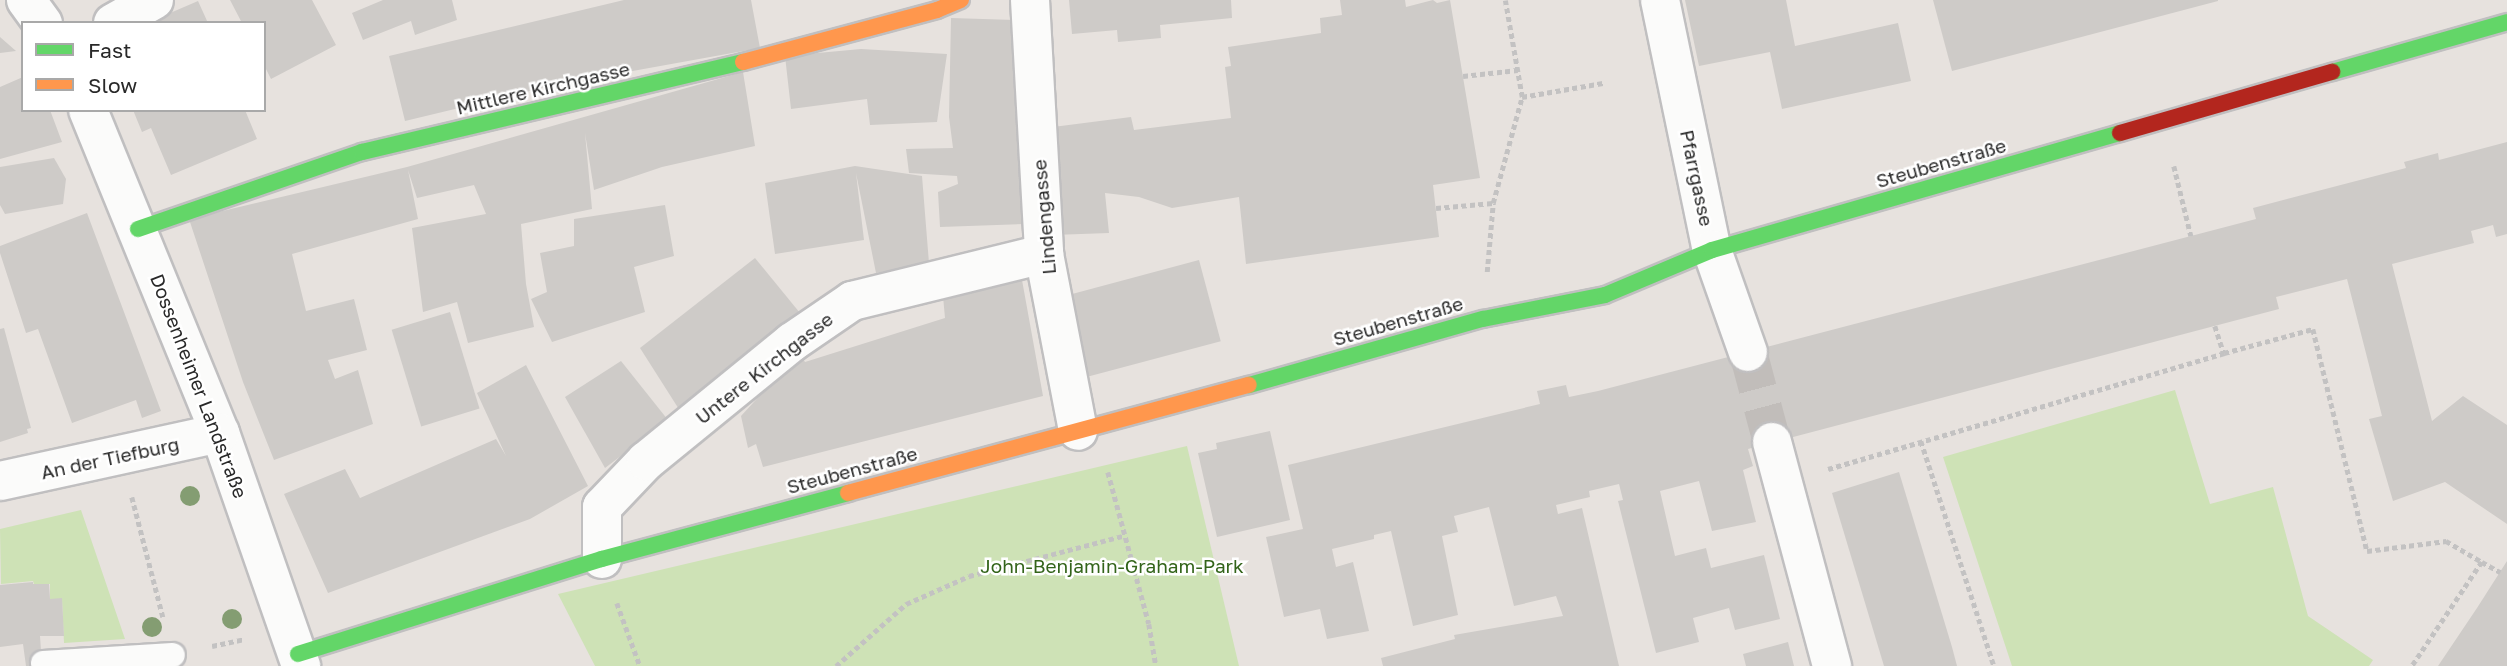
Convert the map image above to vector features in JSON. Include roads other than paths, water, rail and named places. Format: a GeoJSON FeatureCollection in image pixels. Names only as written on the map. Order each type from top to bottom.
{"type":"FeatureCollection","features":[{"type":"Feature","properties":{"kind":"street"},"geometry":{"type":"LineString","coordinates":[[26,0],[42,21]]}},
{"type":"Feature","properties":{"kind":"street"},"geometry":{"type":"LineString","coordinates":[[117,21],[154,0]]}},
{"type":"Feature","properties":{"kind":"street","name":"Mittlere Kirchgasse"},"geometry":{"type":"LineString","coordinates":[[138,229],[362,152],[743,62],[937,10],[961,0]]}},
{"type":"Feature","properties":{"kind":"street","name":"Lindengasse"},"geometry":{"type":"LineString","coordinates":[[1030,0],[1044,254],[1088,429]]}},
{"type":"Feature","properties":{"kind":"street","name":"Pfarrgasse"},"geometry":{"type":"LineString","coordinates":[[1660,0],[1712,250],[1748,352]]}},
{"type":"Feature","properties":{"kind":"street","name":"Steubenstraße"},"geometry":{"type":"LineString","coordinates":[[296,649],[602,559],[1088,429],[1483,319],[1605,295],[1712,250],[2507,22]]}},
{"type":"Feature","properties":{"kind":"street","name":"Dossenheimer Landstraße"},"geometry":{"type":"LineString","coordinates":[[89,112],[220,433],[296,649]]}},
{"type":"Feature","properties":{"kind":"street","name":"Untere Kirchgasse"},"geometry":{"type":"LineString","coordinates":[[602,559],[602,507],[646,461],[792,342],[852,301],[1044,254]]}},
{"type":"Feature","properties":{"kind":"street","name":"An der Tiefburg"},"geometry":{"type":"LineString","coordinates":[[0,481],[220,433]]}},
{"type":"Feature","properties":{"kind":"street"},"geometry":{"type":"LineString","coordinates":[[1772,442],[1832,666]]}},
{"type":"Feature","properties":{"kind":"lane"},"geometry":{"type":"LineString","coordinates":[[43,663],[173,655]]}},
{"type":"Feature","properties":{"kind":"tunnel"},"geometry":{"type":"LineString","coordinates":[[1748,352],[1772,442]]}},
{"type":"Feature","properties":{"kind":"park label","name":"John-Benjamin-Graham-Park"},"geometry":{"type":"Point","coordinates":[1112,566]}}]}
